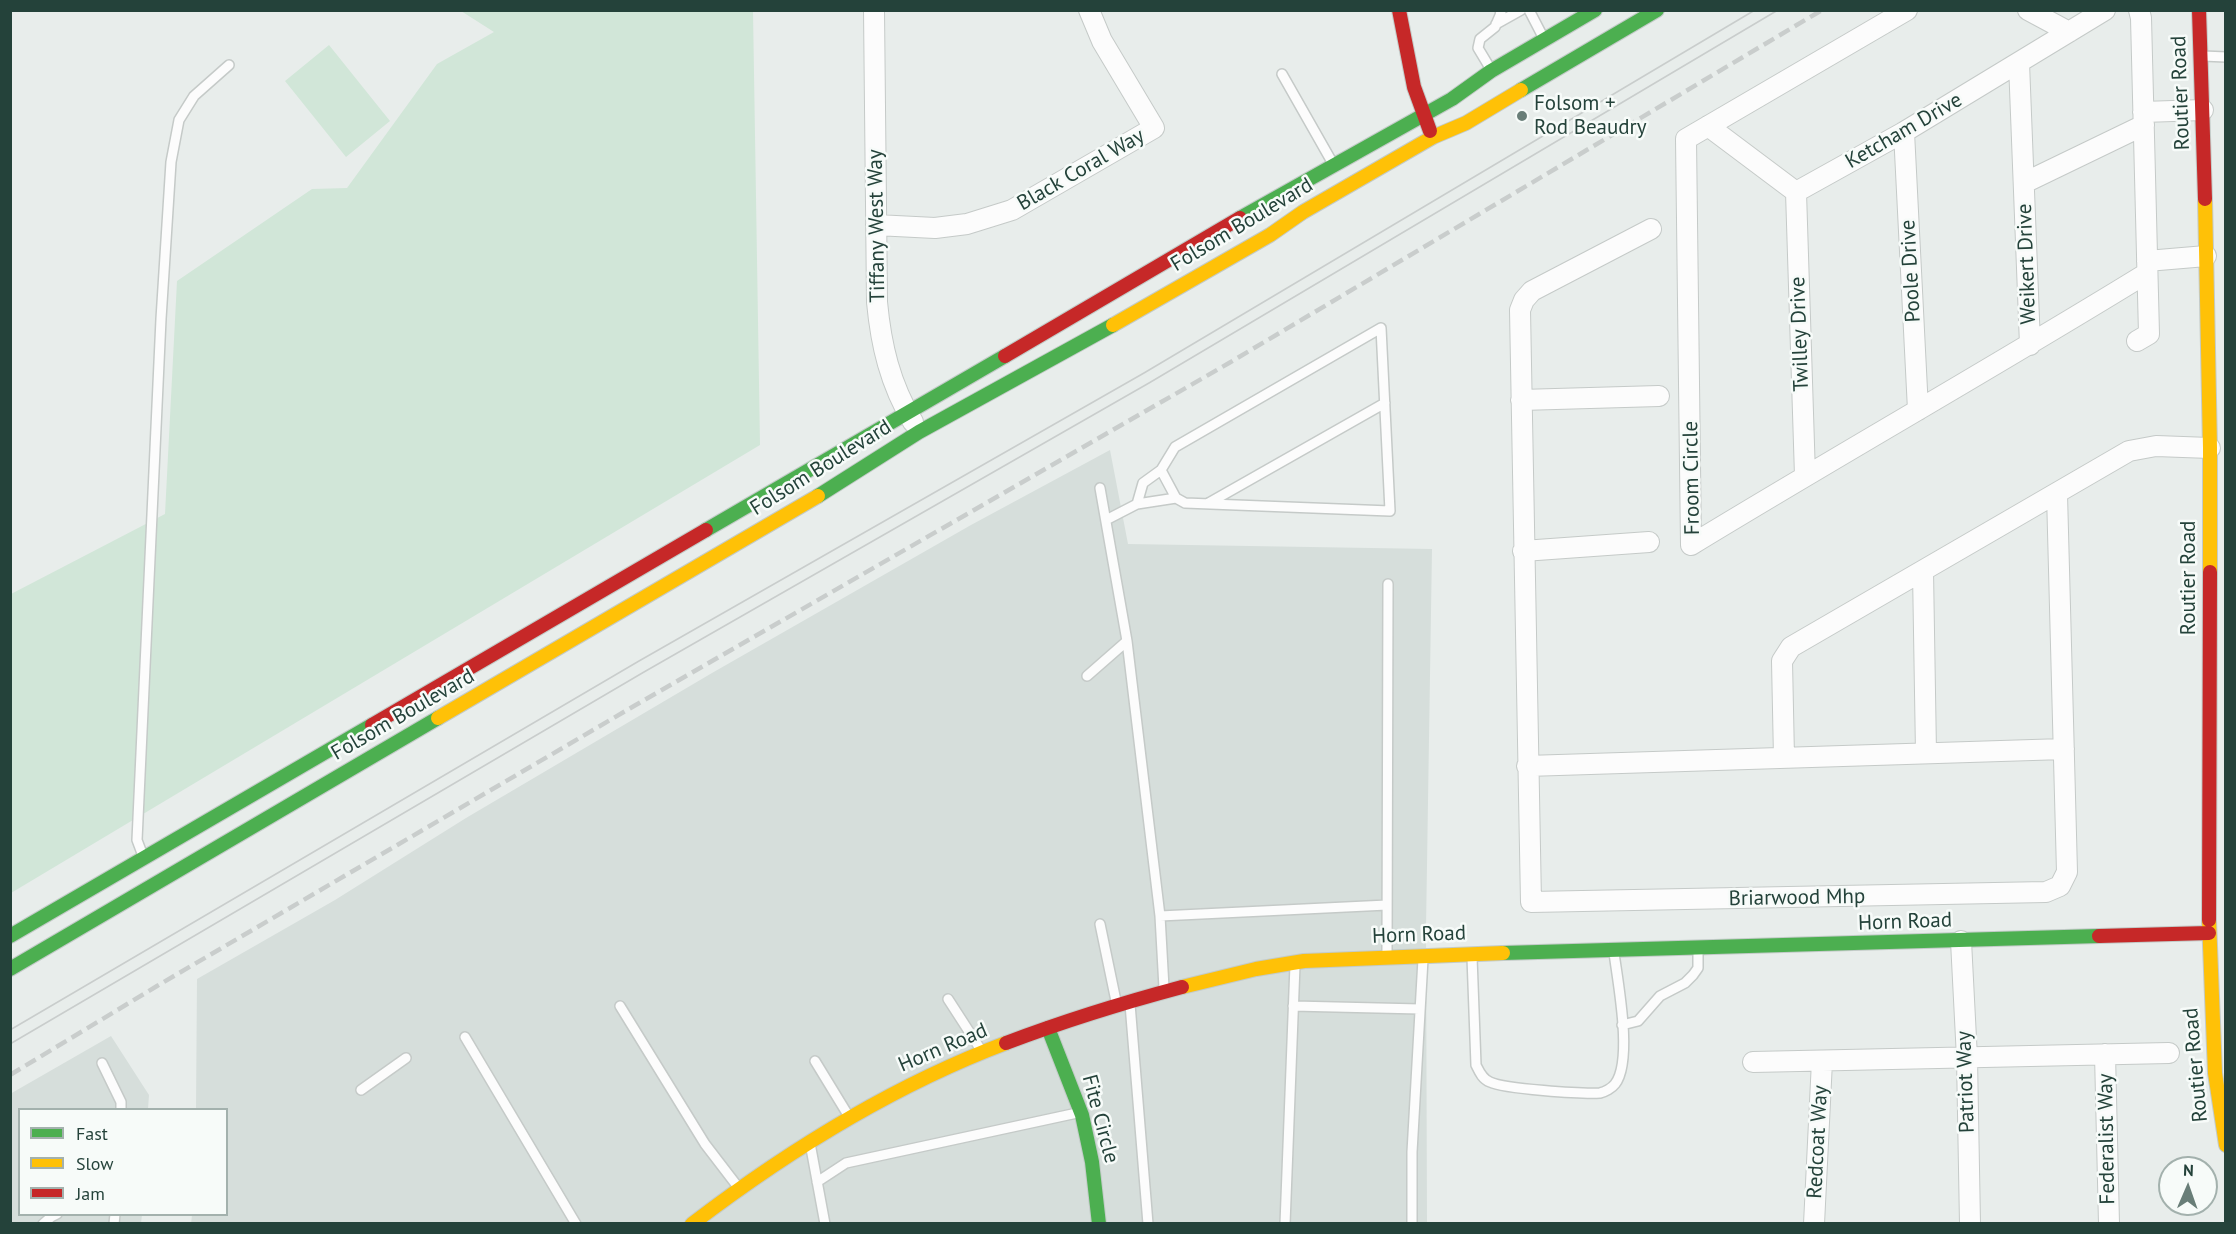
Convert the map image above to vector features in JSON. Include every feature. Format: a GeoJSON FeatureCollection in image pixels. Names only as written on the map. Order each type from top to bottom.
{"type":"FeatureCollection","features":[{"type":"Feature","properties":{"kind":"main road"},"geometry":{"type":"LineString","coordinates":[[1399,10],[1413,87],[1422,115],[1433,137]]}},
{"type":"Feature","properties":{"kind":"main road","name":"Folsom Boulevard"},"geometry":{"type":"LineString","coordinates":[[10,936],[1333,164],[1452,99],[1491,71],[1595,10]]}},
{"type":"Feature","properties":{"kind":"main road","name":"Folsom Boulevard"},"geometry":{"type":"LineString","coordinates":[[10,969],[801,506],[919,432],[1077,346],[1270,235],[1303,212],[1433,137],[1466,123],[1657,10]]}},
{"type":"Feature","properties":{"kind":"main road","name":"Routier Road"},"geometry":{"type":"LineString","coordinates":[[2199,10],[2206,256],[2211,277],[2217,334],[2210,448],[2209,933],[2215,1073],[2226,1144]]}},
{"type":"Feature","properties":{"kind":"main road"},"geometry":{"type":"LineString","coordinates":[[122,886],[142,874],[144,858]]}},
{"type":"Feature","properties":{"kind":"main road"},"geometry":{"type":"LineString","coordinates":[[39,952],[62,923],[102,899]]}},
{"type":"Feature","properties":{"kind":"main road","name":"Horn Road"},"geometry":{"type":"LineString","coordinates":[[692,1224],[809,1141],[895,1091],[982,1052],[1123,1001],[1257,969],[1295,962],[1387,957],[2209,933]]}},
{"type":"Feature","properties":{"kind":"main road","name":"Fite Circle"},"geometry":{"type":"LineString","coordinates":[[1048,1028],[1080,1112],[1092,1162],[1099,1224]]}},
{"type":"Feature","properties":{"kind":"street","name":"Tiffany West Way"},"geometry":{"type":"LineString","coordinates":[[874,10],[877,302],[880,330],[898,396],[919,432]]}},
{"type":"Feature","properties":{"kind":"street","name":"Black Coral Way"},"geometry":{"type":"LineString","coordinates":[[876,225],[935,228],[967,224],[1012,210],[1154,128],[1102,41],[1089,10]]}},
{"type":"Feature","properties":{"kind":"street","name":"Froom Circle"},"geometry":{"type":"LineString","coordinates":[[1907,10],[1686,139],[1691,545],[2030,345],[2147,267]]}},
{"type":"Feature","properties":{"kind":"street"},"geometry":{"type":"LineString","coordinates":[[2028,10],[2069,32]]}},
{"type":"Feature","properties":{"kind":"street","name":"Ketcham Drive"},"geometry":{"type":"LineString","coordinates":[[1796,192],[1904,132],[2105,10]]}},
{"type":"Feature","properties":{"kind":"street"},"geometry":{"type":"LineString","coordinates":[[2138,341],[2149,334],[2139,10]]}},
{"type":"Feature","properties":{"kind":"street","name":"Weikert Drive"},"geometry":{"type":"LineString","coordinates":[[2019,63],[2030,345]]}},
{"type":"Feature","properties":{"kind":"street"},"geometry":{"type":"LineString","coordinates":[[2143,119],[2203,110]]}},
{"type":"Feature","properties":{"kind":"street","name":"Weikert Drive"},"geometry":{"type":"LineString","coordinates":[[2024,183],[2143,119]]}},
{"type":"Feature","properties":{"kind":"street"},"geometry":{"type":"LineString","coordinates":[[1708,126],[1796,192]]}},
{"type":"Feature","properties":{"kind":"street","name":"Poole Drive"},"geometry":{"type":"LineString","coordinates":[[1904,132],[1918,410]]}},
{"type":"Feature","properties":{"kind":"street","name":"Twilley Drive"},"geometry":{"type":"LineString","coordinates":[[1796,192],[1805,476]]}},
{"type":"Feature","properties":{"kind":"street","name":"Briarwood Mhp"},"geometry":{"type":"LineString","coordinates":[[1651,229],[1532,291],[1524,300],[1520,310],[1531,902],[2046,892],[2060,886],[2067,872],[2057,494]]}},
{"type":"Feature","properties":{"kind":"street"},"geometry":{"type":"LineString","coordinates":[[2147,267],[2206,256]]}},
{"type":"Feature","properties":{"kind":"street"},"geometry":{"type":"LineString","coordinates":[[1521,400],[1659,396]]}},
{"type":"Feature","properties":{"kind":"street"},"geometry":{"type":"LineString","coordinates":[[1784,758],[1782,661],[1791,647],[2129,451],[2156,446],[2210,448]]}},
{"type":"Feature","properties":{"kind":"street"},"geometry":{"type":"LineString","coordinates":[[1523,551],[1649,542]]}},
{"type":"Feature","properties":{"kind":"street"},"geometry":{"type":"LineString","coordinates":[[1923,571],[1926,753]]}},
{"type":"Feature","properties":{"kind":"street"},"geometry":{"type":"LineString","coordinates":[[1527,766],[2064,749]]}},
{"type":"Feature","properties":{"kind":"street","name":"Patriot Way"},"geometry":{"type":"LineString","coordinates":[[1960,941],[1967,1058],[1970,1224]]}},
{"type":"Feature","properties":{"kind":"street","name":"Federalist Way"},"geometry":{"type":"LineString","coordinates":[[1967,1058],[2169,1053]]}},
{"type":"Feature","properties":{"kind":"street","name":"Federalist Way"},"geometry":{"type":"LineString","coordinates":[[2106,1054],[2109,1224]]}},
{"type":"Feature","properties":{"kind":"street","name":"Redcoat Way"},"geometry":{"type":"LineString","coordinates":[[1753,1062],[1967,1058]]}},
{"type":"Feature","properties":{"kind":"street","name":"Redcoat Way"},"geometry":{"type":"LineString","coordinates":[[1814,1224],[1822,1061]]}},
{"type":"Feature","properties":{"kind":"lane"},"geometry":{"type":"LineString","coordinates":[[1496,24],[1502,13],[1500,10]]}},
{"type":"Feature","properties":{"kind":"lane"},"geometry":{"type":"LineString","coordinates":[[1491,71],[1478,48],[1480,39],[1496,24],[1521,10]]}},
{"type":"Feature","properties":{"kind":"lane"},"geometry":{"type":"LineString","coordinates":[[1529,10],[1545,40]]}},
{"type":"Feature","properties":{"kind":"lane"},"geometry":{"type":"LineString","coordinates":[[2201,56],[2226,57]]}},
{"type":"Feature","properties":{"kind":"lane"},"geometry":{"type":"LineString","coordinates":[[144,858],[137,840],[137,829],[162,297],[171,162],[179,120],[194,96],[230,65]]}},
{"type":"Feature","properties":{"kind":"lane"},"geometry":{"type":"LineString","coordinates":[[1282,74],[1333,164]]}},
{"type":"Feature","properties":{"kind":"lane"},"geometry":{"type":"LineString","coordinates":[[1137,504],[1143,483],[1161,470],[1175,447],[1381,328],[1390,511],[1185,503],[1176,498],[1161,470]]}},
{"type":"Feature","properties":{"kind":"lane"},"geometry":{"type":"LineString","coordinates":[[1207,504],[1385,402]]}},
{"type":"Feature","properties":{"kind":"lane"},"geometry":{"type":"LineString","coordinates":[[1100,488],[1127,641],[1160,916],[1164,991]]}},
{"type":"Feature","properties":{"kind":"lane"},"geometry":{"type":"LineString","coordinates":[[1106,520],[1137,504],[1176,498]]}},
{"type":"Feature","properties":{"kind":"lane"},"geometry":{"type":"LineString","coordinates":[[1387,957],[1388,584]]}},
{"type":"Feature","properties":{"kind":"lane"},"geometry":{"type":"LineString","coordinates":[[1087,676],[1127,641]]}},
{"type":"Feature","properties":{"kind":"lane"},"geometry":{"type":"LineString","coordinates":[[1160,916],[1388,905]]}},
{"type":"Feature","properties":{"kind":"lane"},"geometry":{"type":"LineString","coordinates":[[1100,924],[1123,1001],[1148,1224]]}},
{"type":"Feature","properties":{"kind":"lane"},"geometry":{"type":"LineString","coordinates":[[1622,1025],[1638,1021],[1660,996],[1685,983],[1693,975],[1698,968],[1698,948]]}},
{"type":"Feature","properties":{"kind":"lane"},"geometry":{"type":"LineString","coordinates":[[1472,954],[1476,1065],[1482,1076],[1490,1083],[1518,1088],[1602,1093],[1614,1086],[1623,1071],[1622,1025],[1614,950]]}},
{"type":"Feature","properties":{"kind":"lane"},"geometry":{"type":"LineString","coordinates":[[1412,1224],[1412,1152],[1424,956]]}},
{"type":"Feature","properties":{"kind":"lane"},"geometry":{"type":"LineString","coordinates":[[1285,1224],[1295,962]]}},
{"type":"Feature","properties":{"kind":"lane"},"geometry":{"type":"LineString","coordinates":[[948,999],[982,1052]]}},
{"type":"Feature","properties":{"kind":"lane"},"geometry":{"type":"LineString","coordinates":[[620,1006],[705,1144],[739,1189]]}},
{"type":"Feature","properties":{"kind":"lane"},"geometry":{"type":"LineString","coordinates":[[1293,1006],[1420,1009]]}},
{"type":"Feature","properties":{"kind":"lane"},"geometry":{"type":"LineString","coordinates":[[465,1037],[576,1224]]}},
{"type":"Feature","properties":{"kind":"lane"},"geometry":{"type":"LineString","coordinates":[[361,1090],[406,1058]]}},
{"type":"Feature","properties":{"kind":"lane"},"geometry":{"type":"LineString","coordinates":[[815,1061],[849,1118]]}},
{"type":"Feature","properties":{"kind":"lane"},"geometry":{"type":"LineString","coordinates":[[102,1063],[121,1102],[121,1108]]}},
{"type":"Feature","properties":{"kind":"lane"},"geometry":{"type":"LineString","coordinates":[[818,1182],[846,1162],[1080,1112]]}},
{"type":"Feature","properties":{"kind":"lane"},"geometry":{"type":"LineString","coordinates":[[809,1141],[825,1224]]}},
{"type":"Feature","properties":{"kind":"shaded area"},"geometry":{"type":"Polygon","coordinates":[[[1110,450],[1128,544],[1432,549],[1426,928],[1427,1223],[191,1224],[192,1216],[228,1216],[228,1108],[196,1108],[197,979],[335,900],[466,818],[712,673],[971,525],[1110,450]]]}},
{"type":"Feature","properties":{"kind":"shaded area"},"geometry":{"type":"Polygon","coordinates":[[[111,1036],[149,1095],[148,1108],[18,1108],[18,1216],[142,1216],[141,1223],[11,1223],[10,1094],[111,1036]]]}},
{"type":"Feature","properties":{"kind":"green space"},"geometry":{"type":"Polygon","coordinates":[[[461,11],[753,11],[760,445],[11,893],[11,594],[165,514],[177,281],[312,189],[347,188],[437,64],[494,32],[461,11]]]}},
{"type":"Feature","properties":{"kind":"green space"},"geometry":{"type":"Polygon","coordinates":[[[329,45],[390,121],[346,157],[285,81],[329,45]]]}},
{"type":"Feature","properties":{"kind":"tram line"},"geometry":{"type":"LineString","coordinates":[[10,1030],[639,661],[1144,373],[1755,10]]}},
{"type":"Feature","properties":{"kind":"tram line"},"geometry":{"type":"LineString","coordinates":[[10,1044],[644,672],[1149,383],[1778,10]]}},
{"type":"Feature","properties":{"kind":"railway"},"geometry":{"type":"LineString","coordinates":[[10,1075],[634,706],[1229,363],[1822,10]]}},
{"type":"Feature","properties":{"kind":"traffic: fast"},"geometry":{"type":"LineString","coordinates":[[1240,218],[1452,99],[1491,71],[1595,10]]}},
{"type":"Feature","properties":{"kind":"traffic: fast"},"geometry":{"type":"LineString","coordinates":[[1521,90],[1657,10]]}},
{"type":"Feature","properties":{"kind":"traffic: fast"},"geometry":{"type":"LineString","coordinates":[[818,496],[919,432],[1113,325]]}},
{"type":"Feature","properties":{"kind":"traffic: fast"},"geometry":{"type":"LineString","coordinates":[[706,530],[1005,356]]}},
{"type":"Feature","properties":{"kind":"traffic: fast"},"geometry":{"type":"LineString","coordinates":[[10,969],[438,718]]}},
{"type":"Feature","properties":{"kind":"traffic: fast"},"geometry":{"type":"LineString","coordinates":[[10,936],[372,725]]}},
{"type":"Feature","properties":{"kind":"traffic: fast"},"geometry":{"type":"LineString","coordinates":[[1503,953],[2099,936]]}},
{"type":"Feature","properties":{"kind":"traffic: fast"},"geometry":{"type":"LineString","coordinates":[[1048,1028],[1082,1115],[1092,1162],[1099,1224]]}},
{"type":"Feature","properties":{"kind":"traffic: slow"},"geometry":{"type":"LineString","coordinates":[[1113,325],[1270,235],[1303,212],[1433,137],[1466,123],[1521,90]]}},
{"type":"Feature","properties":{"kind":"traffic: slow"},"geometry":{"type":"LineString","coordinates":[[2205,199],[2210,572]]}},
{"type":"Feature","properties":{"kind":"traffic: slow"},"geometry":{"type":"LineString","coordinates":[[438,718],[818,496]]}},
{"type":"Feature","properties":{"kind":"traffic: slow"},"geometry":{"type":"LineString","coordinates":[[2209,920],[2215,1073],[2226,1145]]}},
{"type":"Feature","properties":{"kind":"traffic: slow"},"geometry":{"type":"LineString","coordinates":[[1182,987],[1256,969],[1304,961],[1503,953]]}},
{"type":"Feature","properties":{"kind":"traffic: slow"},"geometry":{"type":"LineString","coordinates":[[692,1224],[766,1171],[843,1122],[922,1079],[1006,1043]]}},
{"type":"Feature","properties":{"kind":"traffic: jam"},"geometry":{"type":"LineString","coordinates":[[1399,10],[1414,87],[1430,131]]}},
{"type":"Feature","properties":{"kind":"traffic: jam"},"geometry":{"type":"LineString","coordinates":[[2199,10],[2205,199]]}},
{"type":"Feature","properties":{"kind":"traffic: jam"},"geometry":{"type":"LineString","coordinates":[[1005,356],[1240,218]]}},
{"type":"Feature","properties":{"kind":"traffic: jam"},"geometry":{"type":"LineString","coordinates":[[372,725],[706,530]]}},
{"type":"Feature","properties":{"kind":"traffic: jam"},"geometry":{"type":"LineString","coordinates":[[2209,920],[2210,572]]}},
{"type":"Feature","properties":{"kind":"traffic: jam"},"geometry":{"type":"LineString","coordinates":[[2099,936],[2209,933]]}},
{"type":"Feature","properties":{"kind":"traffic: jam"},"geometry":{"type":"LineString","coordinates":[[1006,1043],[1093,1013],[1182,987]]}},
{"type":"Feature","properties":{"kind":"place","name":"Folsom + Rod Beaudry"},"geometry":{"type":"Point","coordinates":[1522,116]}}]}
